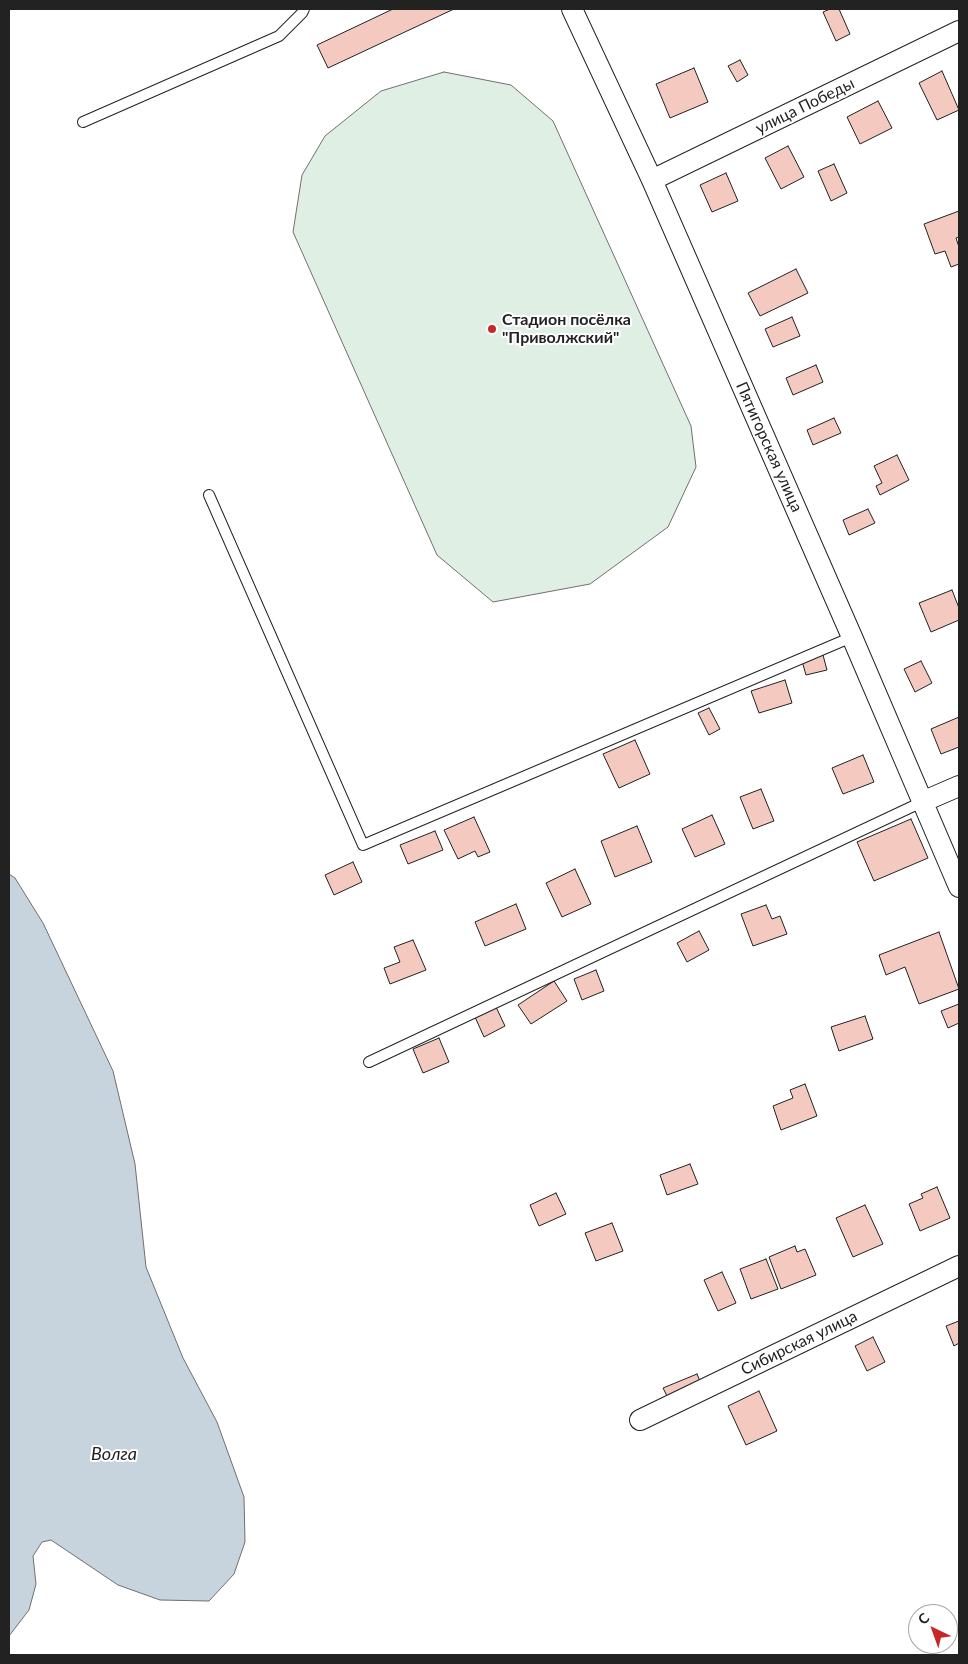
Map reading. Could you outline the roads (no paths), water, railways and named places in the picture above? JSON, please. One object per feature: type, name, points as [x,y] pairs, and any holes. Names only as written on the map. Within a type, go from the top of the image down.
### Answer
[{"type":"street","name":"Пятигорская улица","points":[[572,9],[652,180],[959,887]]},
{"type":"street","name":"улица Победы","points":[[652,180],[959,31]]},
{"type":"street","points":[[922,802],[959,786]]},
{"type":"street","name":"Сибирская улица","points":[[640,1420],[959,1266]]},
{"type":"lane","points":[[83,122],[280,36],[304,9]]},
{"type":"lane","points":[[209,495],[363,845],[852,638]]},
{"type":"lane","points":[[369,1062],[922,802]]},
{"type":"water","name":"Волга","points":[[9,874],[15,878],[43,923],[113,1071],[135,1164],[146,1267],[183,1358],[217,1422],[244,1497],[245,1542],[234,1574],[209,1601],[160,1600],[118,1585],[51,1540],[42,1542],[33,1556],[36,1584],[29,1610],[9,1636]]},
{"type":"place","name":"Стадион посёлка \"Приволжский\"","points":[[492,329]]}]
